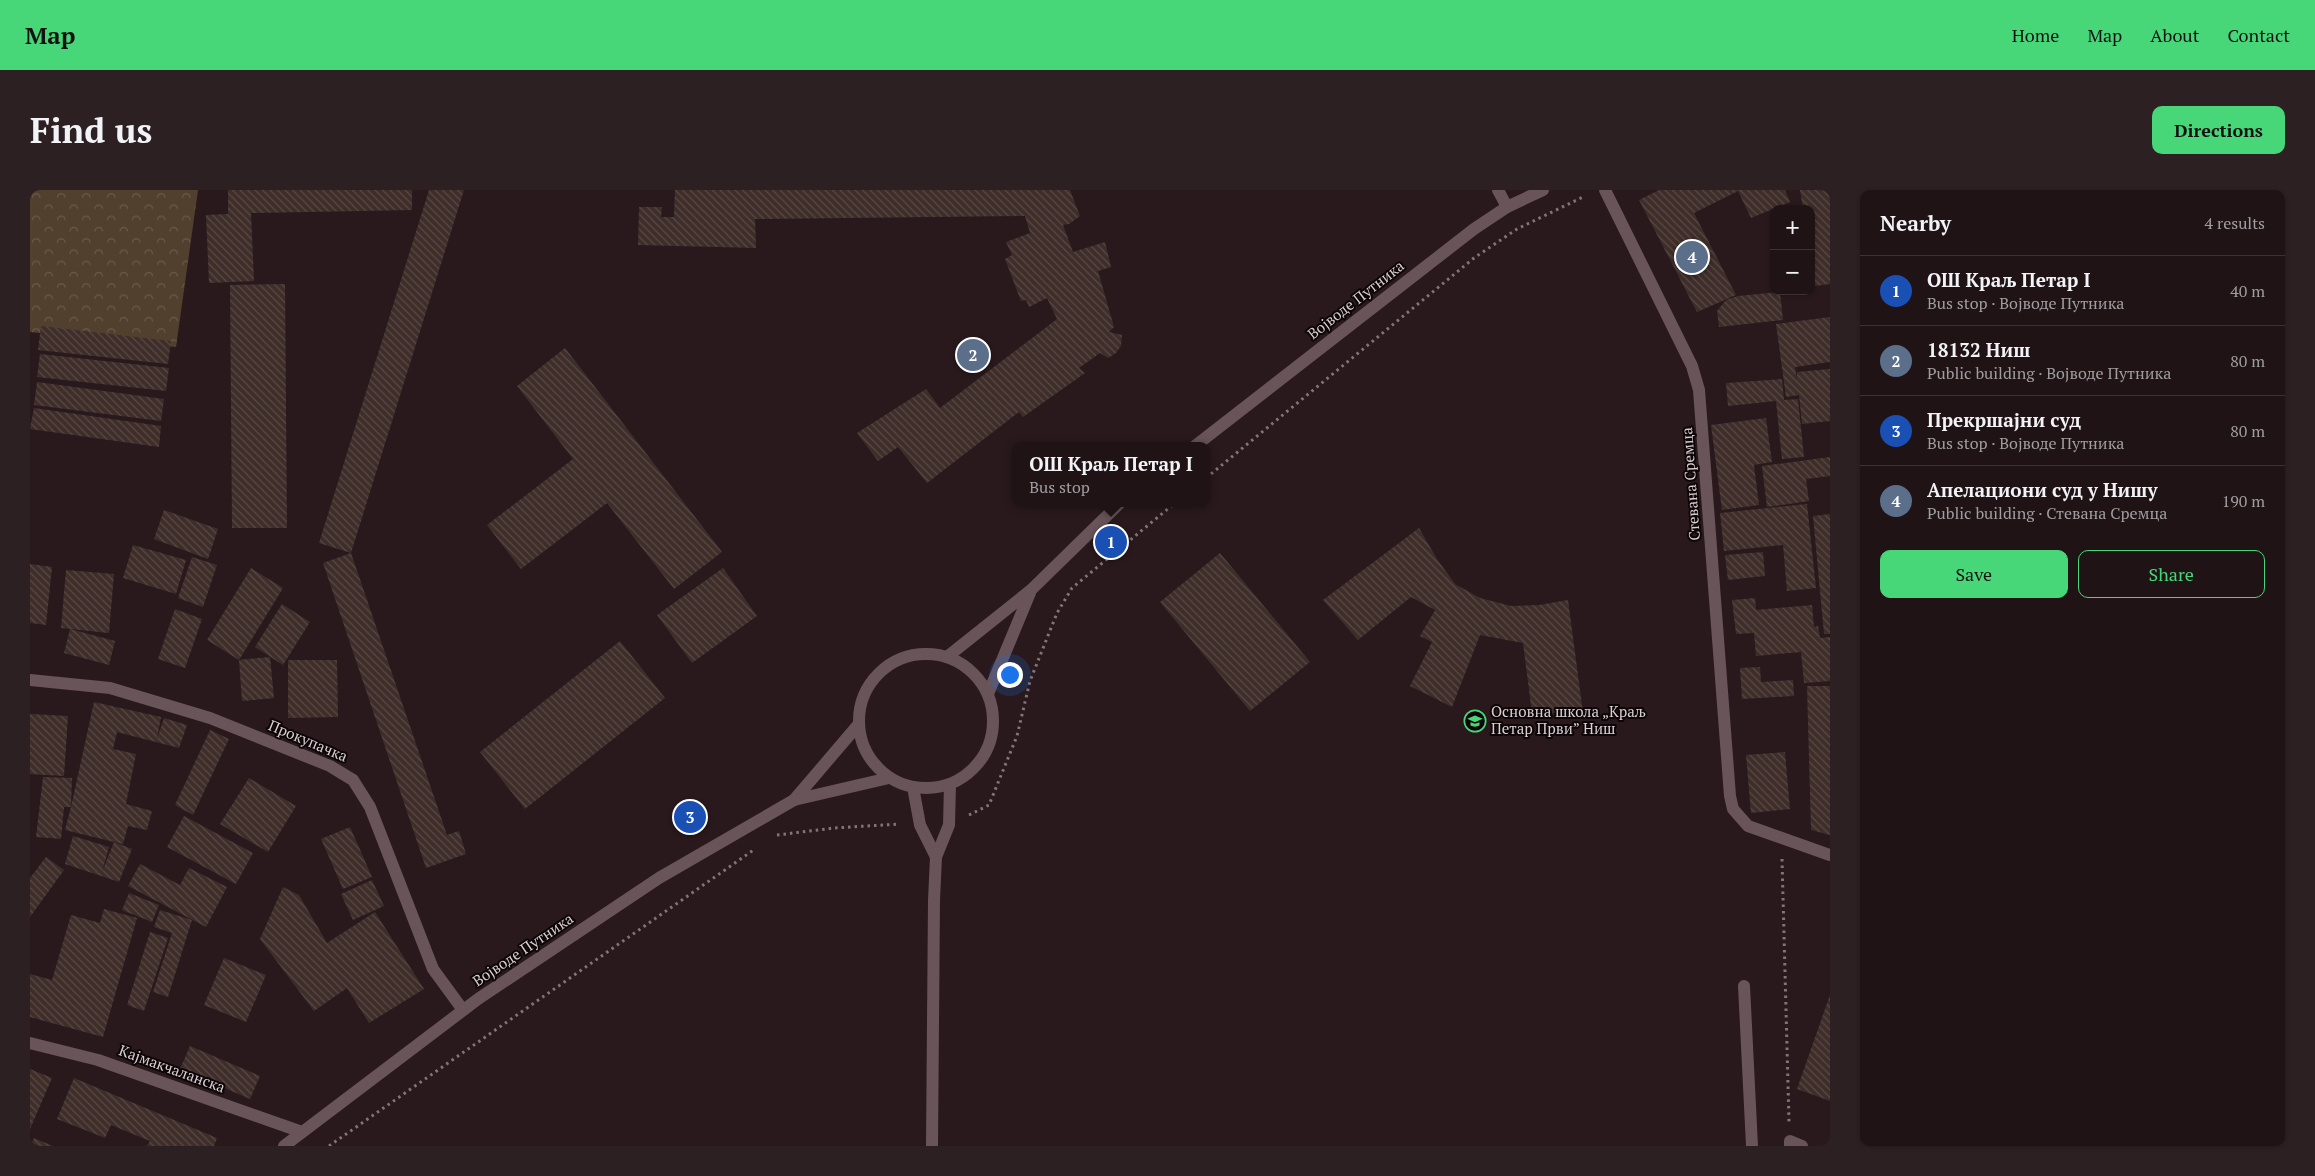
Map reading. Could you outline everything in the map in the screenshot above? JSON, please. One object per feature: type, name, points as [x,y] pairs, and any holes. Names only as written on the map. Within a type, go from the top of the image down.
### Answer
[{"type":"street","points":[[1498,190],[1507,207]]},
{"type":"street","name":"Војводе Путника","points":[[1200,442],[1467,234],[1507,207],[1543,190]]},
{"type":"street","name":"Стевана Сремца","points":[[1605,190],[1692,366],[1699,390],[1730,796],[1733,809],[1748,826],[1781,838]]},
{"type":"street","points":[[947,657],[1031,590],[1116,507]]},
{"type":"street","points":[[988,694],[1031,590]]},
{"type":"street","points":[[931,654],[947,657],[971,672],[988,694],[993,721],[988,747],[973,770],[950,784],[932,789],[913,787],[889,778],[873,764],[863,746],[858,725],[864,694],[873,680],[885,668],[899,660],[914,655],[931,654]]},
{"type":"street","name":"Прокупачка","points":[[30,680],[110,688],[210,718],[330,766],[353,780],[370,807],[433,969],[463,1010]]},
{"type":"street","name":"Војводе Путника","points":[[794,800],[858,725]]},
{"type":"street","name":"Војводе Путника","points":[[284,1146],[463,1010],[659,878],[794,800],[889,778]]},
{"type":"street","points":[[932,1146],[936,857],[949,825],[950,784]]},
{"type":"street","points":[[913,787],[920,825],[936,857]]},
{"type":"street","points":[[1781,838],[1830,855]]},
{"type":"street","points":[[1744,986],[1752,1146]]},
{"type":"street","name":"Кајмакчаланска","points":[[30,1044],[98,1060],[302,1132]]},
{"type":"street","points":[[1790,1144],[1802,1146]]},
{"type":"path","points":[[1210,475],[1474,258],[1517,230],[1592,194]]},
{"type":"path","points":[[949,825],[989,805],[1017,736],[1030,682],[1057,613],[1072,588],[1170,507]]},
{"type":"path","points":[[774,835],[889,824],[920,825]]},
{"type":"path","points":[[1781,838],[1790,1144]]},
{"type":"path","points":[[329,1146],[758,847]]},
{"type":"green space","points":[[30,190],[198,190],[176,347],[30,332]]},
{"type":"building","points":[[228,190],[412,190],[412,210],[251,213],[254,281],[209,283],[206,215],[228,214]]},
{"type":"building","points":[[429,190],[464,190],[351,553],[319,543]]},
{"type":"building","points":[[675,190],[1070,190],[1080,216],[1069,224],[1063,225],[1073,252],[1105,242],[1111,267],[1098,271],[1114,327],[1109,332],[1122,335],[1121,346],[1116,353],[1108,358],[1100,353],[1079,368],[1085,373],[1023,417],[1019,412],[927,483],[898,447],[878,461],[857,433],[926,389],[940,408],[1057,319],[1047,298],[1029,307],[1026,300],[1021,301],[1005,259],[1012,255],[1006,242],[1030,233],[1025,216],[755,219],[756,248],[638,245],[639,207],[662,207],[661,217],[674,217]]},
{"type":"building","points":[[1659,190],[1785,190],[1790,202],[1783,205],[1770,205],[1770,210],[1751,218],[1738,191],[1694,213],[1736,295],[1697,312],[1639,200]]},
{"type":"building","points":[[1800,190],[1830,190],[1830,284],[1815,286],[1815,205],[1802,205]]},
{"type":"building","points":[[285,284],[287,528],[232,528],[230,285]]},
{"type":"building","points":[[1770,293],[1770,295],[1780,295],[1783,320],[1719,327],[1717,311],[1726,300],[1738,296]]},
{"type":"building","points":[[1830,317],[1830,362],[1795,367],[1797,380],[1797,372],[1830,369],[1830,421],[1802,424],[1799,395],[1786,397],[1776,324]]},
{"type":"building","points":[[41,326],[171,341],[168,364],[38,350]]},
{"type":"building","points":[[565,348],[722,552],[674,589],[607,503],[521,569],[487,525],[573,459],[517,386]]},
{"type":"building","points":[[40,354],[169,368],[166,391],[37,377]]},
{"type":"building","points":[[1782,379],[1784,400],[1798,399],[1804,457],[1782,459],[1776,401],[1728,406],[1726,383]]},
{"type":"building","points":[[37,382],[164,399],[161,421],[34,405]]},
{"type":"building","points":[[34,408],[161,426],[159,447],[30,429]]},
{"type":"building","points":[[1766,418],[1772,462],[1754,465],[1759,505],[1722,510],[1711,425]]},
{"type":"building","points":[[1830,457],[1830,476],[1806,479],[1809,501],[1767,507],[1762,466]]},
{"type":"building","points":[[1807,504],[1816,588],[1787,591],[1783,545],[1724,551],[1720,513]]},
{"type":"building","points":[[164,510],[218,529],[208,559],[154,539]]},
{"type":"building","points":[[1830,514],[1830,634],[1824,634],[1813,516]]},
{"type":"building","points":[[1419,528],[1437,559],[1455,584],[1480,598],[1511,606],[1539,605],[1568,600],[1583,713],[1532,713],[1523,643],[1480,635],[1452,707],[1410,686],[1432,642],[1420,636],[1435,610],[1411,597],[1358,640],[1323,600]]},
{"type":"building","points":[[133,545],[186,560],[176,594],[123,578]]},
{"type":"building","points":[[1763,552],[1765,576],[1728,580],[1725,555]]},
{"type":"building","points":[[351,553],[447,835],[459,831],[466,854],[426,868],[323,563]]},
{"type":"building","points":[[1220,553],[1310,662],[1250,711],[1160,602]]},
{"type":"building","points":[[192,557],[217,565],[203,607],[178,598]]},
{"type":"building","points":[[30,564],[52,567],[46,625],[30,623]]},
{"type":"building","points":[[251,568],[283,588],[239,660],[207,640]]},
{"type":"building","points":[[723,568],[757,616],[692,663],[657,615]]},
{"type":"building","points":[[66,570],[114,574],[109,633],[61,628]]},
{"type":"building","points":[[1755,598],[1756,610],[1812,605],[1814,627],[1818,626],[1820,638],[1830,637],[1830,681],[1804,683],[1801,652],[1756,656],[1754,633],[1736,634],[1732,600]]},
{"type":"building","points":[[282,604],[310,622],[283,665],[255,647]]},
{"type":"building","points":[[175,609],[202,619],[185,668],[158,659]]},
{"type":"building","points":[[70,629],[115,641],[109,665],[64,653]]},
{"type":"building","points":[[620,641],[665,698],[525,809],[480,752]]},
{"type":"building","points":[[270,657],[274,698],[242,701],[239,660]]},
{"type":"building","points":[[288,660],[337,660],[338,717],[288,718]]},
{"type":"building","points":[[1760,667],[1761,682],[1793,680],[1794,696],[1742,699],[1740,668]]},
{"type":"building","points":[[1807,686],[1830,686],[1830,835],[1811,830]]},
{"type":"building","points":[[94,702],[161,717],[157,739],[164,718],[187,725],[179,748],[117,732],[113,749],[136,754],[126,804],[152,811],[147,830],[128,826],[123,844],[65,830]]},
{"type":"building","points":[[30,714],[68,716],[64,776],[30,774]]},
{"type":"building","points":[[210,730],[229,739],[193,815],[175,805]]},
{"type":"building","points":[[1785,752],[1790,809],[1751,813],[1746,755]]},
{"type":"building","points":[[43,777],[72,778],[71,807],[64,807],[61,839],[36,837]]},
{"type":"building","points":[[249,778],[296,806],[268,852],[220,824]]},
{"type":"building","points":[[184,816],[253,853],[236,884],[167,847]]},
{"type":"building","points":[[350,827],[372,877],[343,889],[321,839]]},
{"type":"building","points":[[73,836],[109,847],[102,872],[114,842],[132,849],[119,882],[65,864]]},
{"type":"building","points":[[46,857],[64,870],[30,917],[30,878]]},
{"type":"building","points":[[140,864],[180,885],[189,868],[227,887],[206,927],[128,886]]},
{"type":"building","points":[[372,880],[384,906],[353,920],[341,894]]},
{"type":"building","points":[[283,887],[299,895],[327,943],[375,912],[424,989],[369,1023],[347,988],[314,1011],[260,939]]},
{"type":"building","points":[[129,893],[159,905],[152,922],[122,910]]},
{"type":"building","points":[[104,909],[137,918],[103,1037],[30,1017],[30,974],[52,980],[71,915],[100,923]]},
{"type":"building","points":[[160,910],[192,920],[168,997],[153,992],[172,933],[154,927]]},
{"type":"building","points":[[150,932],[168,938],[144,1011],[127,1005]]},
{"type":"building","points":[[224,958],[266,975],[246,1022],[204,1005]]},
{"type":"building","points":[[1830,995],[1830,1101],[1797,1089]]},
{"type":"building","points":[[190,1046],[260,1076],[250,1099],[180,1069]]},
{"type":"building","points":[[30,1069],[52,1078],[30,1129]]},
{"type":"building","points":[[74,1078],[217,1138],[214,1146],[147,1146],[150,1141],[111,1125],[105,1138],[57,1119]]},
{"type":"building","points":[[34,1138],[53,1146],[30,1146]]},
{"type":"place","name":"Апелациони суд у Нишу","points":[[1692,257]]},
{"type":"place","name":"18132 Ниш","points":[[973,355]]},
{"type":"place","name":"ОШ Краљ Петар I","points":[[1111,542]]},
{"type":"place","name":"Основна школа „Краљ Петар Први” Ниш","points":[[1475,721]]},
{"type":"place","name":"Прекршајни суд","points":[[690,817]]}]
